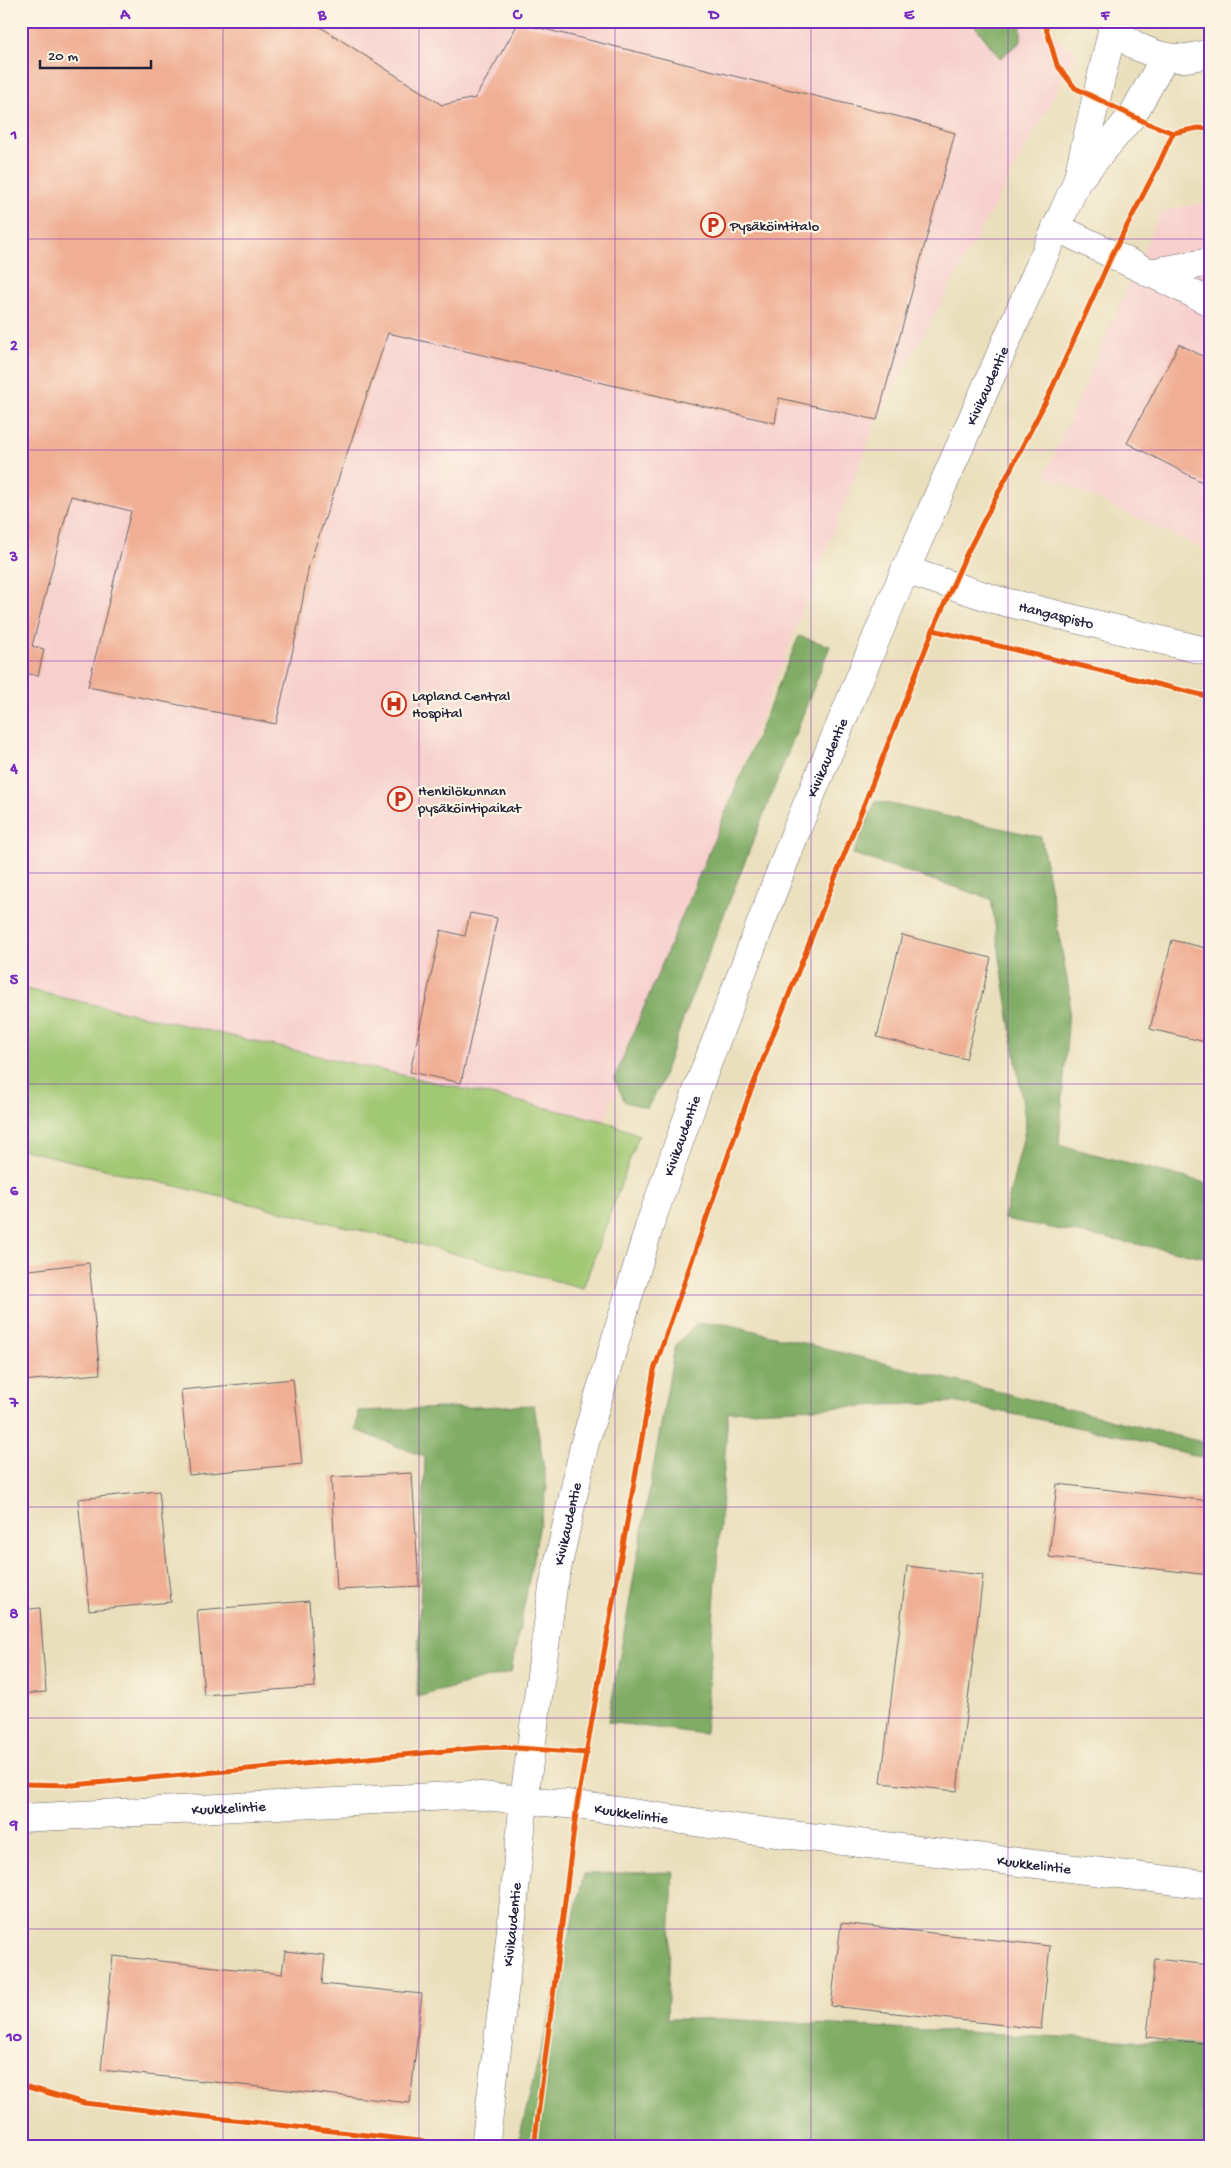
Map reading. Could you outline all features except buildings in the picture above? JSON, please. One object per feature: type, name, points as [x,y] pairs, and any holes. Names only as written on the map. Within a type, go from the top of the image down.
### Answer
[{"type":"street","points":[[1111,24],[1136,47],[1193,57]]},
{"type":"street","name":"Kivikaudentie","points":[[485,2147],[508,1960],[524,1799],[553,1587],[585,1442],[650,1224],[701,1080],[796,831],[905,570],[1076,181],[1111,24]]},
{"type":"street","name":"Kivikaudentie","points":[[1076,181],[1118,135],[1132,116],[1193,57]]},
{"type":"street","points":[[1056,227],[1210,302]]},
{"type":"street","points":[[1149,273],[1210,262]]},
{"type":"street","name":"Hangaspisto","points":[[905,570],[997,600],[1210,652]]},
{"type":"street","name":"Kuukkelintie","points":[[21,1818],[471,1795],[524,1799],[743,1829],[1210,1885]]},
{"type":"shaded area","name":"Lapland Central Hospital","points":[[21,21],[1030,21],[1078,52],[877,420],[604,1121],[21,988]]},
{"type":"shaded area","points":[[1210,202],[1210,552],[1045,475],[1161,211]]},
{"type":"green space","points":[[971,21],[1021,21],[1021,42],[1000,58]]},
{"type":"green space","points":[[799,636],[830,646],[686,1011],[659,1088],[647,1108],[625,1102],[614,1079]]},
{"type":"green space","points":[[876,801],[1041,837],[1070,996],[1059,1145],[1210,1184],[1210,1258],[1004,1219],[1026,1126],[991,899],[853,854]]},
{"type":"green space","points":[[21,988],[604,1121],[639,1135],[583,1288],[422,1245],[21,1149]]},
{"type":"green space","points":[[722,1323],[1210,1444],[1210,1460],[1126,1437],[953,1402],[728,1412],[705,1734],[608,1722],[675,1346],[696,1324]]},
{"type":"green space","points":[[534,1405],[547,1488],[511,1672],[417,1697],[425,1457],[356,1430],[358,1411]]},
{"type":"green space","points":[[673,1872],[667,2019],[723,2019],[1210,2045],[1210,2147],[517,2147],[584,1874]]},
{"type":"cycle path","points":[[1044,21],[1057,65],[1075,88],[1147,123],[1173,133],[1198,128],[1210,129]]},
{"type":"cycle path","points":[[534,2147],[577,1805],[654,1370],[748,1098],[933,630],[966,555],[1049,395],[1112,255],[1173,133]]},
{"type":"cycle path","points":[[933,630],[1210,697]]},
{"type":"cycle path","points":[[21,1784],[73,1785],[478,1748],[503,1747],[587,1753]]},
{"type":"cycle path","points":[[21,2085],[84,2103],[472,2147]]},
{"type":"place","name":"Pysäköintitalo","points":[[713,225]]},
{"type":"place","name":"Lapland Central Hospital","points":[[394,704]]},
{"type":"place","name":"Henkilökunnan pysäköintipaikat","points":[[400,799]]}]
